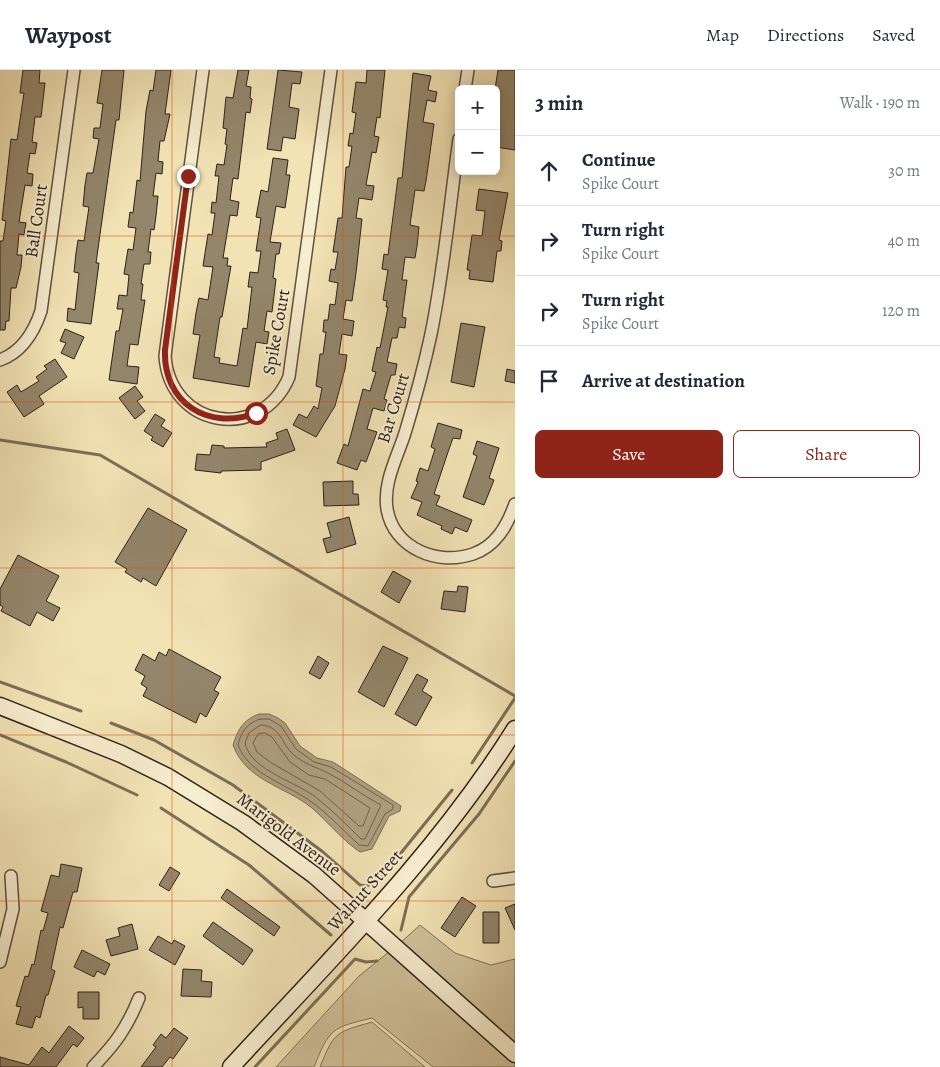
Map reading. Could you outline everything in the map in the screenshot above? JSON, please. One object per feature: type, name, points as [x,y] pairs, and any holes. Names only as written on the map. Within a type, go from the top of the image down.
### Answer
[{"type":"main road","name":"Marigold Avenue","points":[[0,706],[121,754],[198,794],[279,848],[314,875],[515,1054]]},
{"type":"main road","name":"Walnut Street","points":[[231,1067],[365,921],[445,829],[475,790],[515,729]]},
{"type":"street","name":"Ball Court","points":[[0,360],[22,346],[37,324],[41,311],[74,70]]},
{"type":"street","name":"Spike Court","points":[[203,70],[165,356],[169,378],[183,401],[202,414],[225,419],[249,416],[264,409],[281,392],[289,377],[332,70]]},
{"type":"street","points":[[466,85],[468,70]]},
{"type":"street","name":"Bar Court","points":[[455,168],[432,333],[419,388],[387,486],[388,512],[395,530],[410,546],[430,556],[452,559],[471,555],[488,547],[504,529],[515,504]]},
{"type":"street","points":[[0,962],[12,909],[11,876]]},
{"type":"street","points":[[493,881],[515,878]]},
{"type":"street","points":[[93,1067],[117,1042],[139,998]]},
{"type":"shaded area","points":[[420,925],[455,953],[491,965],[515,959],[515,1047],[399,944]]},
{"type":"shaded area","points":[[390,951],[515,1062],[515,1067],[433,1067],[372,1018],[348,1024],[334,1032],[324,1044],[314,1067],[276,1067],[359,976]]},
{"type":"shaded area","points":[[372,1022],[425,1067],[320,1067],[329,1047],[338,1035],[343,1031]]},
{"type":"water","points":[[259,714],[269,714],[278,718],[285,723],[300,746],[317,758],[333,762],[401,806],[400,811],[389,816],[372,849],[360,852],[312,808],[267,782],[247,767],[233,745],[242,726],[249,719]]},
{"type":"building","points":[[23,70],[40,70],[39,83],[45,83],[41,117],[35,117],[32,142],[37,143],[35,154],[30,153],[27,173],[33,174],[32,186],[25,185],[19,222],[26,223],[24,235],[19,234],[17,255],[22,255],[21,267],[16,288],[11,288],[9,321],[6,321],[5,330],[0,330],[0,241],[3,241],[6,221],[2,220],[11,139],[17,140],[24,93],[20,93]]},
{"type":"building","points":[[102,70],[124,70],[119,120],[116,120],[96,263],[99,263],[91,324],[67,321],[68,308],[75,310],[79,273],[74,272],[76,253],[78,240],[84,241],[89,207],[83,206],[85,185],[87,173],[93,173],[99,139],[93,138],[94,128],[100,128],[103,104],[97,103]]},
{"type":"building","points":[[156,70],[171,70],[165,114],[170,114],[164,141],[160,141],[158,161],[163,162],[162,174],[156,173],[153,196],[158,196],[156,216],[154,230],[151,229],[148,252],[151,252],[150,264],[144,264],[141,284],[143,284],[141,300],[145,300],[138,345],[130,344],[127,366],[139,367],[137,384],[109,380],[116,331],[119,331],[123,309],[117,309],[119,295],[127,296],[129,275],[124,274],[128,249],[133,250],[136,228],[128,227],[130,212],[133,213],[137,180],[140,181],[146,111],[150,90],[153,91]]},
{"type":"building","points":[[238,70],[249,70],[246,86],[251,87],[250,98],[252,99],[250,113],[246,112],[238,179],[233,178],[230,200],[239,202],[237,216],[230,215],[223,258],[228,258],[227,266],[231,266],[214,357],[220,358],[219,363],[237,366],[243,328],[247,329],[252,287],[248,287],[250,272],[258,273],[261,251],[256,251],[261,218],[256,217],[261,190],[268,192],[273,158],[288,160],[286,175],[290,175],[285,208],[276,206],[270,242],[281,243],[279,254],[276,254],[273,278],[276,279],[272,312],[267,311],[264,331],[269,332],[267,344],[256,342],[249,387],[193,378],[200,335],[193,334],[196,313],[199,298],[208,300],[213,267],[203,266],[208,234],[212,235],[215,213],[211,213],[212,202],[216,203],[219,176],[215,176],[217,164],[224,165],[227,145],[225,144],[227,129],[223,128],[226,97],[233,98]]},
{"type":"building","points":[[278,70],[302,72],[300,84],[292,83],[289,107],[299,109],[295,139],[283,137],[281,151],[267,149]]},
{"type":"building","points":[[367,70],[385,70],[380,118],[377,117],[374,136],[379,137],[376,153],[372,152],[366,185],[374,186],[372,200],[359,198],[356,218],[362,219],[356,273],[352,301],[346,300],[343,319],[354,321],[352,336],[342,334],[339,354],[347,355],[345,369],[335,406],[316,437],[293,425],[299,414],[307,418],[314,406],[318,409],[322,388],[316,386],[320,354],[323,354],[326,332],[323,332],[324,320],[328,320],[330,304],[335,305],[338,283],[329,281],[331,269],[335,270],[338,252],[333,252],[338,218],[342,218],[346,167],[349,167],[352,146],[348,146],[350,133],[353,134],[356,113],[352,112],[356,82],[366,83]]},
{"type":"building","points":[[498,70],[515,70],[515,150],[500,148],[500,85],[496,85]]},
{"type":"building","points":[[413,73],[431,76],[428,90],[437,92],[435,102],[427,100],[423,122],[434,124],[424,191],[415,190],[410,225],[419,227],[417,246],[415,258],[405,257],[402,280],[407,280],[402,317],[406,318],[405,328],[399,327],[397,338],[392,338],[387,362],[397,364],[395,375],[391,375],[384,399],[387,400],[384,411],[373,408],[367,429],[377,432],[366,462],[361,460],[357,470],[337,463],[344,444],[348,446],[363,389],[370,391],[376,372],[372,371],[377,347],[380,348],[388,307],[386,307],[387,301],[383,300],[388,270],[382,269],[384,254],[388,255],[398,178],[402,178]]},
{"type":"building","points":[[479,189],[508,193],[499,240],[502,241],[501,251],[497,251],[493,282],[469,279],[470,270],[467,270],[472,235],[482,236],[485,211],[476,210]]},
{"type":"building","points":[[461,323],[485,327],[474,387],[451,382]]},
{"type":"building","points":[[65,329],[84,337],[74,359],[61,353],[66,343],[60,341]]},
{"type":"building","points":[[55,359],[67,377],[39,396],[44,404],[24,417],[7,392],[17,385],[21,392],[39,381],[36,377],[47,369],[44,366]]},
{"type":"building","points":[[507,369],[515,371],[515,383],[505,381]]},
{"type":"building","points":[[135,386],[143,397],[137,401],[145,411],[135,419],[119,398]]},
{"type":"building","points":[[155,414],[165,420],[161,426],[172,433],[163,447],[151,440],[153,437],[144,431]]},
{"type":"building","points":[[438,423],[462,430],[460,439],[453,438],[448,452],[434,494],[440,496],[436,505],[472,520],[467,532],[455,527],[452,534],[441,529],[442,526],[417,515],[422,502],[411,498],[418,482],[416,481],[420,468],[428,471],[435,449],[431,447]]},
{"type":"building","points":[[287,429],[295,450],[261,462],[261,470],[221,471],[221,473],[195,470],[197,454],[210,455],[212,445],[224,446],[224,448],[267,447],[266,443],[278,439],[276,433]]},
{"type":"building","points":[[477,441],[499,448],[489,478],[494,480],[484,505],[463,497],[477,456],[473,454]]},
{"type":"building","points":[[353,481],[353,494],[358,494],[359,505],[324,506],[323,482]]},
{"type":"building","points":[[148,508],[187,530],[156,586],[143,578],[141,582],[125,572],[127,569],[115,562]]},
{"type":"building","points":[[349,517],[356,544],[327,553],[323,539],[331,537],[327,523]]},
{"type":"building","points":[[18,555],[59,576],[46,601],[60,608],[53,621],[37,612],[30,626],[1,611],[3,607],[0,605],[0,589]]},
{"type":"building","points":[[393,571],[411,581],[399,603],[381,592]]},
{"type":"building","points":[[458,586],[468,587],[465,612],[441,609],[444,591],[457,592]]},
{"type":"building","points":[[383,646],[408,658],[384,707],[358,692]]},
{"type":"building","points":[[169,649],[221,677],[214,690],[219,693],[206,717],[200,713],[196,723],[143,696],[147,688],[141,684],[145,676],[135,670],[143,654],[155,661],[159,652],[166,656]]},
{"type":"building","points":[[318,656],[329,663],[320,679],[309,673]]},
{"type":"building","points":[[417,674],[428,680],[422,691],[432,697],[416,726],[395,714]]},
{"type":"building","points":[[61,864],[82,868],[77,892],[73,892],[63,928],[60,927],[51,969],[55,971],[48,995],[46,995],[40,1018],[36,1016],[32,1028],[16,1024],[21,1007],[16,1006],[25,976],[28,977],[32,964],[34,965],[41,930],[43,931],[48,913],[41,911],[51,875],[59,877]]},
{"type":"building","points":[[170,867],[180,873],[169,891],[159,885]]},
{"type":"building","points":[[227,889],[280,927],[274,936],[221,898]]},
{"type":"building","points":[[462,897],[476,906],[455,937],[441,928]]},
{"type":"building","points":[[515,904],[515,930],[505,908]]},
{"type":"building","points":[[483,912],[499,912],[499,943],[483,943]]},
{"type":"building","points":[[213,922],[253,950],[243,965],[203,936]]},
{"type":"building","points":[[132,924],[138,949],[111,956],[106,940],[120,936],[118,928]]},
{"type":"building","points":[[158,936],[172,944],[174,940],[185,946],[175,965],[149,950]]},
{"type":"building","points":[[82,950],[110,964],[105,975],[97,971],[94,977],[74,967]]},
{"type":"building","points":[[183,969],[202,970],[201,981],[212,982],[211,997],[181,996]]},
{"type":"building","points":[[78,992],[99,992],[99,1019],[83,1019],[83,1007],[78,1008]]},
{"type":"building","points":[[69,1026],[84,1038],[77,1047],[73,1044],[56,1067],[0,1067],[0,1057],[29,1065],[42,1047],[49,1053]]},
{"type":"building","points":[[174,1028],[188,1038],[173,1059],[170,1057],[162,1067],[141,1067],[156,1047],[153,1045],[161,1034],[166,1038]]},
{"type":"waterway","points":[[0,440],[100,455],[515,696]]},
{"type":"waterway","points":[[0,682],[81,711]]},
{"type":"waterway","points":[[472,763],[515,698]]},
{"type":"waterway","points":[[111,723],[154,740],[233,785],[323,852],[360,885],[367,886],[379,880],[452,790]]},
{"type":"waterway","points":[[0,735],[66,762],[137,795]]},
{"type":"waterway","points":[[401,930],[409,897],[479,814],[515,761]]},
{"type":"waterway","points":[[161,808],[249,865],[331,935]]},
{"type":"waterway","points":[[255,1067],[355,959],[366,962],[377,961]]},
{"type":"route","points":[[188,176],[165,350],[167,371],[179,397],[202,414],[218,419],[233,419],[256,413]]}]
